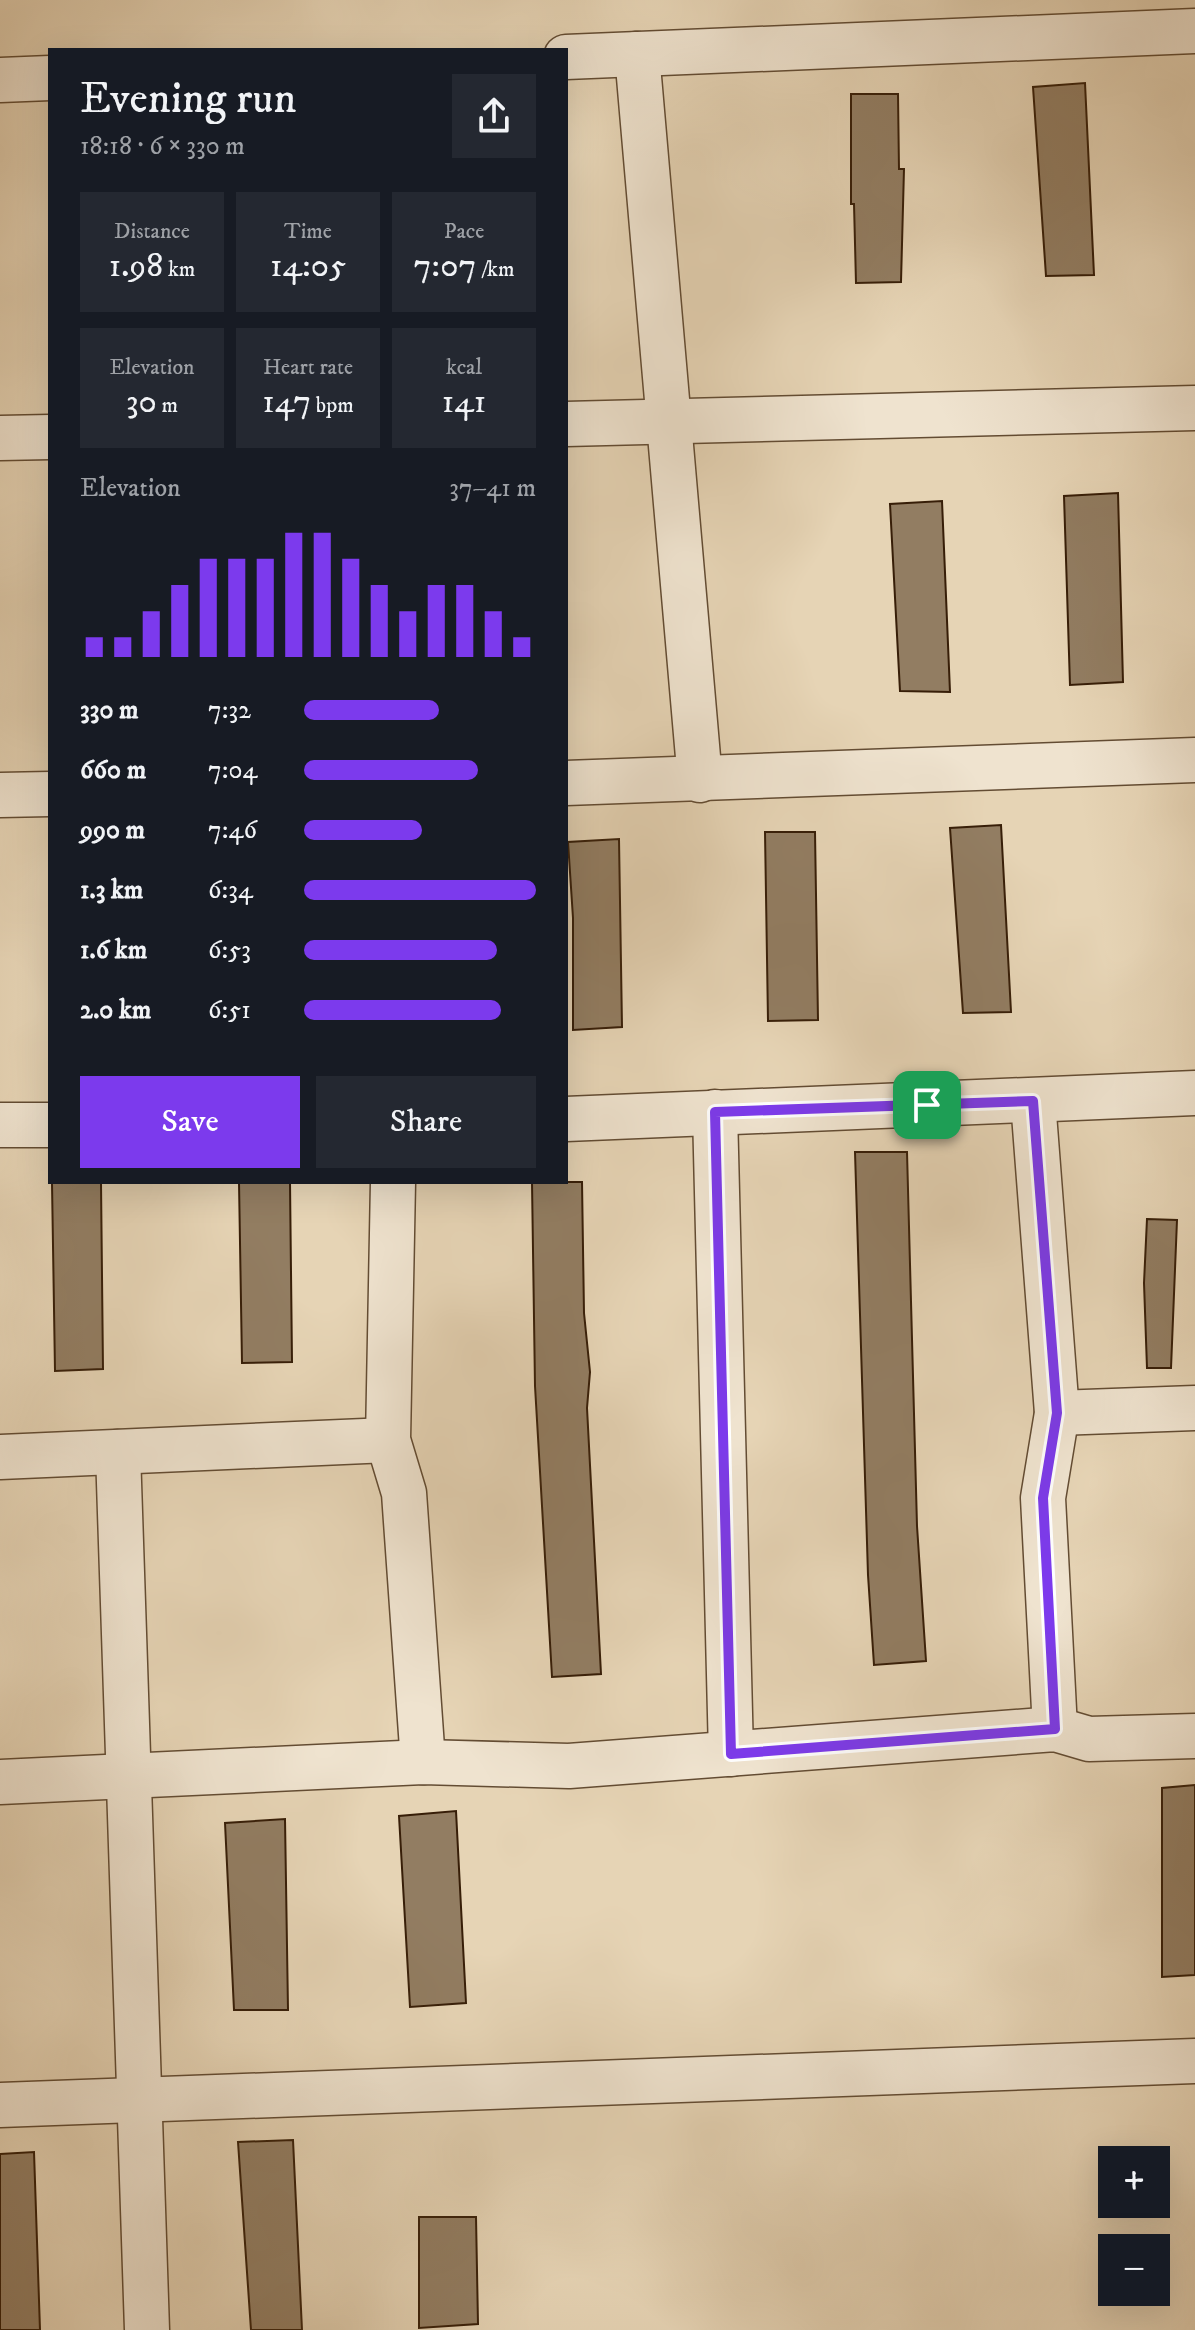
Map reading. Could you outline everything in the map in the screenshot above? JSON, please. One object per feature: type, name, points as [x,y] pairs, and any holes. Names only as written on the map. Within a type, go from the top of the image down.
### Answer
[{"type":"street","points":[[568,57],[1195,31]]},
{"type":"street","points":[[637,54],[700,780]]},
{"type":"street","points":[[0,80],[48,78]]},
{"type":"street","points":[[568,424],[1195,408]]},
{"type":"street","points":[[0,438],[48,437]]},
{"type":"street","points":[[568,783],[1195,760]]},
{"type":"street","points":[[0,795],[48,794]]},
{"type":"street","points":[[568,1119],[1195,1093]]},
{"type":"street","points":[[1033,1101],[1057,1413],[1043,1498],[1055,1729]]},
{"type":"street","points":[[715,1112],[731,1754]]},
{"type":"street","points":[[0,1125],[48,1125]]},
{"type":"street","points":[[393,1184],[388,1440],[404,1493],[423,1762]]},
{"type":"street","points":[[1057,1413],[1195,1408]]},
{"type":"street","points":[[0,1457],[388,1440]]},
{"type":"street","points":[[118,1452],[137,2100],[147,2330]]},
{"type":"street","points":[[0,1782],[129,1779],[423,1762],[569,1766],[1055,1729],[1089,1739],[1195,1736]]},
{"type":"street","points":[[0,2105],[1195,2061]]},
{"type":"building","points":[[1085,83],[1094,275],[1046,276],[1033,87]]},
{"type":"building","points":[[851,94],[898,94],[899,169],[904,169],[901,282],[856,283],[854,204],[851,204]]},
{"type":"building","points":[[1118,493],[1123,682],[1070,685],[1064,496]]},
{"type":"building","points":[[942,501],[950,692],[900,691],[890,504]]},
{"type":"building","points":[[1001,825],[1011,1012],[963,1013],[950,828]]},
{"type":"building","points":[[765,832],[815,832],[818,1020],[768,1021]]},
{"type":"building","points":[[619,839],[622,1027],[573,1030],[573,918],[568,842]]},
{"type":"building","points":[[855,1152],[907,1152],[917,1526],[926,1661],[874,1665],[868,1575]]},
{"type":"building","points":[[582,1182],[584,1313],[590,1372],[587,1408],[601,1674],[552,1677],[535,1386],[532,1184]]},
{"type":"building","points":[[52,1184],[101,1184],[103,1369],[55,1371]]},
{"type":"building","points":[[239,1184],[290,1184],[292,1362],[242,1363]]},
{"type":"building","points":[[1147,1219],[1177,1220],[1171,1368],[1147,1368],[1144,1283]]},
{"type":"building","points":[[1195,1785],[1195,1975],[1162,1977],[1162,1788]]},
{"type":"building","points":[[456,1811],[466,2003],[410,2007],[399,1816]]},
{"type":"building","points":[[285,1819],[288,2010],[234,2010],[225,1823]]},
{"type":"building","points":[[293,2140],[302,2330],[251,2330],[238,2142]]},
{"type":"building","points":[[34,2152],[40,2330],[0,2330],[0,2154]]},
{"type":"building","points":[[419,2217],[476,2217],[478,2324],[419,2328]]},
{"type":"route","points":[[1033,1101],[1057,1413],[1043,1498],[1055,1729],[731,1754],[715,1112],[927,1105],[1033,1101]]}]
